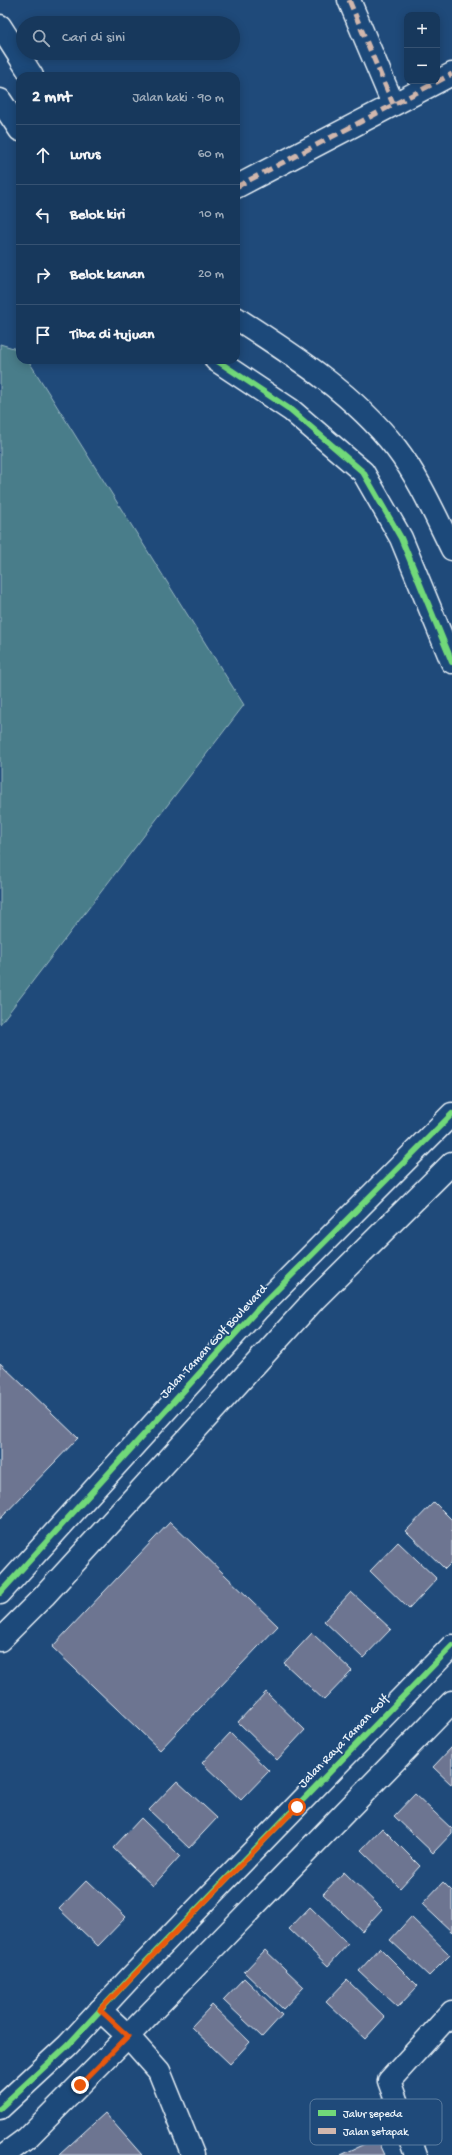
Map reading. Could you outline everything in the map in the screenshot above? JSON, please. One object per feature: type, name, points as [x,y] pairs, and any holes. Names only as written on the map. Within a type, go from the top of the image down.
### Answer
[{"type":"street","points":[[350,0],[393,104]]},
{"type":"street","points":[[0,26],[16,51]]},
{"type":"street","points":[[22,60],[29,72]]},
{"type":"street","points":[[240,185],[452,74]]},
{"type":"street","points":[[0,100],[16,124]]},
{"type":"street","points":[[240,321],[310,367],[371,420],[396,448],[420,485],[452,549]]},
{"type":"street","points":[[222,364],[291,410],[363,472],[401,538],[452,662]]},
{"type":"street","name":"Jalan Taman Golf Boulevard","points":[[0,1593],[257,1310],[452,1114]]},
{"type":"street","points":[[0,1640],[44,1596],[314,1300],[452,1164]]},
{"type":"street","name":"Jalan Raya Taman Golf","points":[[0,2108],[68,2045],[100,2010],[452,1646]]},
{"type":"street","points":[[4,2155],[27,2138],[128,2036],[452,1702]]},
{"type":"street","points":[[100,2010],[128,2036],[159,2070],[193,2155]]},
{"type":"street","points":[[396,2099],[389,2081],[452,2012]]},
{"type":"street","points":[[412,2145],[416,2155]]},
{"type":"green space","points":[[0,344],[16,349],[16,364],[31,364],[244,705],[0,1024]]},
{"type":"building","points":[[0,1363],[78,1438],[0,1519]]},
{"type":"building","points":[[434,1502],[452,1520],[452,1562],[445,1569],[406,1531]]},
{"type":"building","points":[[170,1522],[278,1626],[160,1750],[52,1647]]},
{"type":"building","points":[[398,1542],[437,1579],[409,1609],[370,1571]]},
{"type":"building","points":[[351,1592],[391,1629],[363,1658],[324,1621]]},
{"type":"building","points":[[312,1633],[352,1671],[324,1700],[284,1663]]},
{"type":"building","points":[[266,1692],[305,1730],[277,1760],[238,1722]]},
{"type":"building","points":[[230,1733],[269,1771],[241,1800],[202,1763]]},
{"type":"building","points":[[452,1747],[452,1785],[433,1767]]},
{"type":"building","points":[[177,1781],[217,1818],[189,1848],[149,1810]]},
{"type":"building","points":[[415,1794],[452,1829],[452,1833],[433,1853],[394,1816]]},
{"type":"building","points":[[141,1818],[180,1856],[153,1886],[113,1848]]},
{"type":"building","points":[[382,1828],[420,1866],[400,1888],[361,1850]]},
{"type":"building","points":[[344,1872],[382,1909],[362,1931],[323,1894]]},
{"type":"building","points":[[87,1880],[126,1917],[98,1946],[59,1909]]},
{"type":"building","points":[[443,1882],[452,1891],[452,1932],[422,1904]]},
{"type":"building","points":[[310,1907],[348,1944],[328,1966],[289,1929]]},
{"type":"building","points":[[411,1917],[450,1955],[429,1976],[390,1940]]},
{"type":"building","points":[[380,1948],[418,1986],[398,2007],[359,1971]]},
{"type":"building","points":[[265,1950],[304,1987],[283,2009],[244,1972]]},
{"type":"building","points":[[244,1978],[282,2015],[262,2037],[223,2000]]},
{"type":"building","points":[[347,1980],[385,2017],[365,2039],[326,2002]]},
{"type":"building","points":[[212,2005],[250,2042],[230,2064],[191,2027]]},
{"type":"building","points":[[105,2113],[142,2155],[59,2155]]},
{"type":"building","points":[[362,2145],[380,2145],[385,2155],[341,2155]]},
{"type":"marked path","points":[[349,0],[393,104]]},
{"type":"marked path","points":[[240,185],[452,74]]},
{"type":"cycle path","points":[[222,364],[291,410],[363,472],[401,538],[452,662]]},
{"type":"cycle path","points":[[0,1593],[257,1310],[452,1114]]},
{"type":"cycle path","points":[[0,2108],[68,2045],[130,1978],[452,1646]]},
{"type":"route","points":[[80,2085],[128,2036],[100,2010],[297,1807]]}]
